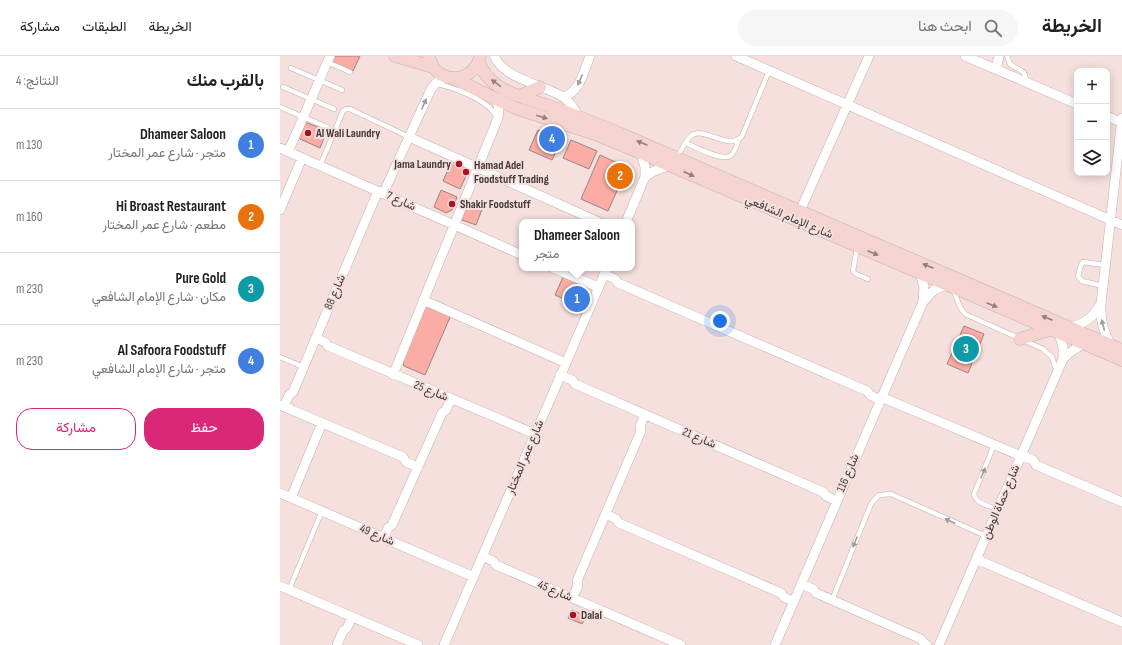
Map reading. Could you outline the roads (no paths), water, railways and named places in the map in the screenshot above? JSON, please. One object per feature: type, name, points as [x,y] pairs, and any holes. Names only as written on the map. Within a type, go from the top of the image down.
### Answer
[{"type":"street","points":[[395,56],[431,61]]},
{"type":"street","points":[[494,56],[498,63],[507,71],[563,97],[572,106],[579,117]]},
{"type":"street","points":[[563,97],[571,94],[576,88],[590,56]]},
{"type":"street","points":[[736,56],[1122,225]]},
{"type":"street","points":[[800,211],[869,56]]},
{"type":"street","points":[[965,56],[1074,103]]},
{"type":"street","points":[[996,69],[999,56]]},
{"type":"street","points":[[284,150],[303,116],[328,59]]},
{"type":"street","points":[[435,83],[469,74],[475,69],[479,59]]},
{"type":"street","name":"شارع الإمام الشافعي","points":[[479,59],[487,76],[492,82],[520,96],[579,117],[673,162],[857,246],[949,286],[1060,330],[1117,347]]},
{"type":"street","name":"شارع الإمام الشافعي","points":[[431,61],[438,73],[496,98],[515,108],[595,134],[641,153],[673,162],[800,211],[1060,330],[1083,344],[1122,360]]},
{"type":"street","name":"شارع 88","points":[[285,407],[294,398],[293,392],[303,367],[381,193],[435,83]]},
{"type":"street","points":[[520,96],[540,87]]},
{"type":"street","points":[[393,375],[498,118],[499,110],[496,98]]},
{"type":"street","points":[[498,118],[507,110],[515,108]]},
{"type":"street","points":[[1110,117],[1122,123]]},
{"type":"street","points":[[1117,347],[1107,338],[1101,321],[1101,304],[1122,118]]},
{"type":"street","points":[[409,137],[592,219]]},
{"type":"street","name":"شارع 7","points":[[284,150],[519,254]]},
{"type":"street","points":[[627,219],[646,177],[641,153]]},
{"type":"street","points":[[280,210],[302,158]]},
{"type":"street","points":[[646,177],[659,168],[673,162]]},
{"type":"street","points":[[570,271],[603,277],[614,284],[618,283],[867,391],[872,390],[881,397],[994,445],[1020,458],[1031,466],[1036,465],[1122,502]]},
{"type":"street","name":"شارع 116","points":[[920,273],[924,286],[923,302]]},
{"type":"street","name":"شارع عمر المختار","points":[[444,645],[603,277]]},
{"type":"street","name":"شارع 116","points":[[775,645],[923,302],[934,290],[949,286]]},
{"type":"street","points":[[423,300],[566,363]]},
{"type":"street","points":[[1020,339],[1077,326],[1088,320],[1101,304]]},
{"type":"street","name":"شارع حماة الوطن","points":[[1060,330],[1063,347],[1063,359]]},
{"type":"street","name":"شارع 25","points":[[315,341],[325,342],[328,346],[393,375],[535,434]]},
{"type":"street","name":"شارع حماة الوطن","points":[[939,644],[1063,359],[1072,350],[1083,344]]},
{"type":"street","name":"شارع 21","points":[[559,378],[570,385],[575,384],[823,492],[828,491],[838,498]]},
{"type":"street","points":[[387,539],[394,530],[392,525],[442,413],[440,408],[448,397]]},
{"type":"street","points":[[285,407],[404,458],[406,462],[419,464]]},
{"type":"street","points":[[569,597],[578,586],[577,581],[641,431],[645,428],[648,416]]},
{"type":"street","points":[[291,498],[322,423]]},
{"type":"street","name":"شارع 49","points":[[280,493],[474,577]]},
{"type":"street","points":[[604,517],[616,519],[619,523],[781,593],[797,593],[813,589],[816,593],[924,642],[928,638],[939,644]]},
{"type":"street","points":[[976,558],[1122,622]]},
{"type":"street","name":"شارع 45","points":[[481,559],[491,566],[496,565],[681,645]]},
{"type":"street","points":[[280,586],[418,645]]},
{"type":"street","points":[[337,645],[343,631],[347,628],[349,615]]},
{"type":"lane","points":[[1007,56],[1010,64],[1024,72],[1026,75],[1025,81]]},
{"type":"lane","points":[[328,59],[350,72]]},
{"type":"lane","points":[[291,68],[342,90]]},
{"type":"lane","points":[[686,143],[718,156],[726,157],[734,153],[769,71]]},
{"type":"lane","points":[[435,83],[483,102],[492,109],[498,118]]},
{"type":"lane","points":[[283,87],[334,109]]},
{"type":"lane","points":[[280,107],[327,127]]},
{"type":"lane","points":[[320,166],[343,111],[346,109],[350,109],[409,137]]},
{"type":"lane","points":[[673,162],[692,135],[701,134],[730,141],[739,139]]},
{"type":"lane","points":[[857,246],[853,271],[856,274],[868,279]]},
{"type":"lane","points":[[1103,286],[1082,281],[1078,276],[1081,264],[1083,262],[1105,265]]},
{"type":"lane","points":[[949,286],[965,314],[1048,353],[1055,362],[1057,373]]},
{"type":"lane","points":[[280,357],[303,367]]},
{"type":"lane","points":[[994,445],[974,497],[978,501],[998,510]]},
{"type":"lane","points":[[832,600],[871,504],[879,495],[891,494],[986,536]]},
{"type":"lane","points":[[289,590],[322,511]]},
{"type":"place","name":"Al Wali Laundry","points":[[308,133]]},
{"type":"place","name":"Al Safoora Foodstuff","points":[[552,139]]},
{"type":"place","name":"Jama Laundry","points":[[459,164]]},
{"type":"place","name":"Hamad Adel Foodstuff Trading","points":[[466,172]]},
{"type":"place","name":"Hi Broast Restaurant","points":[[620,176]]},
{"type":"place","name":"Shakir Foodstuff","points":[[452,204]]},
{"type":"place","name":"Dhameer Saloon","points":[[577,299]]},
{"type":"place","name":"Pure Gold","points":[[966,349]]},
{"type":"place","name":"Dalal","points":[[573,615]]}]
